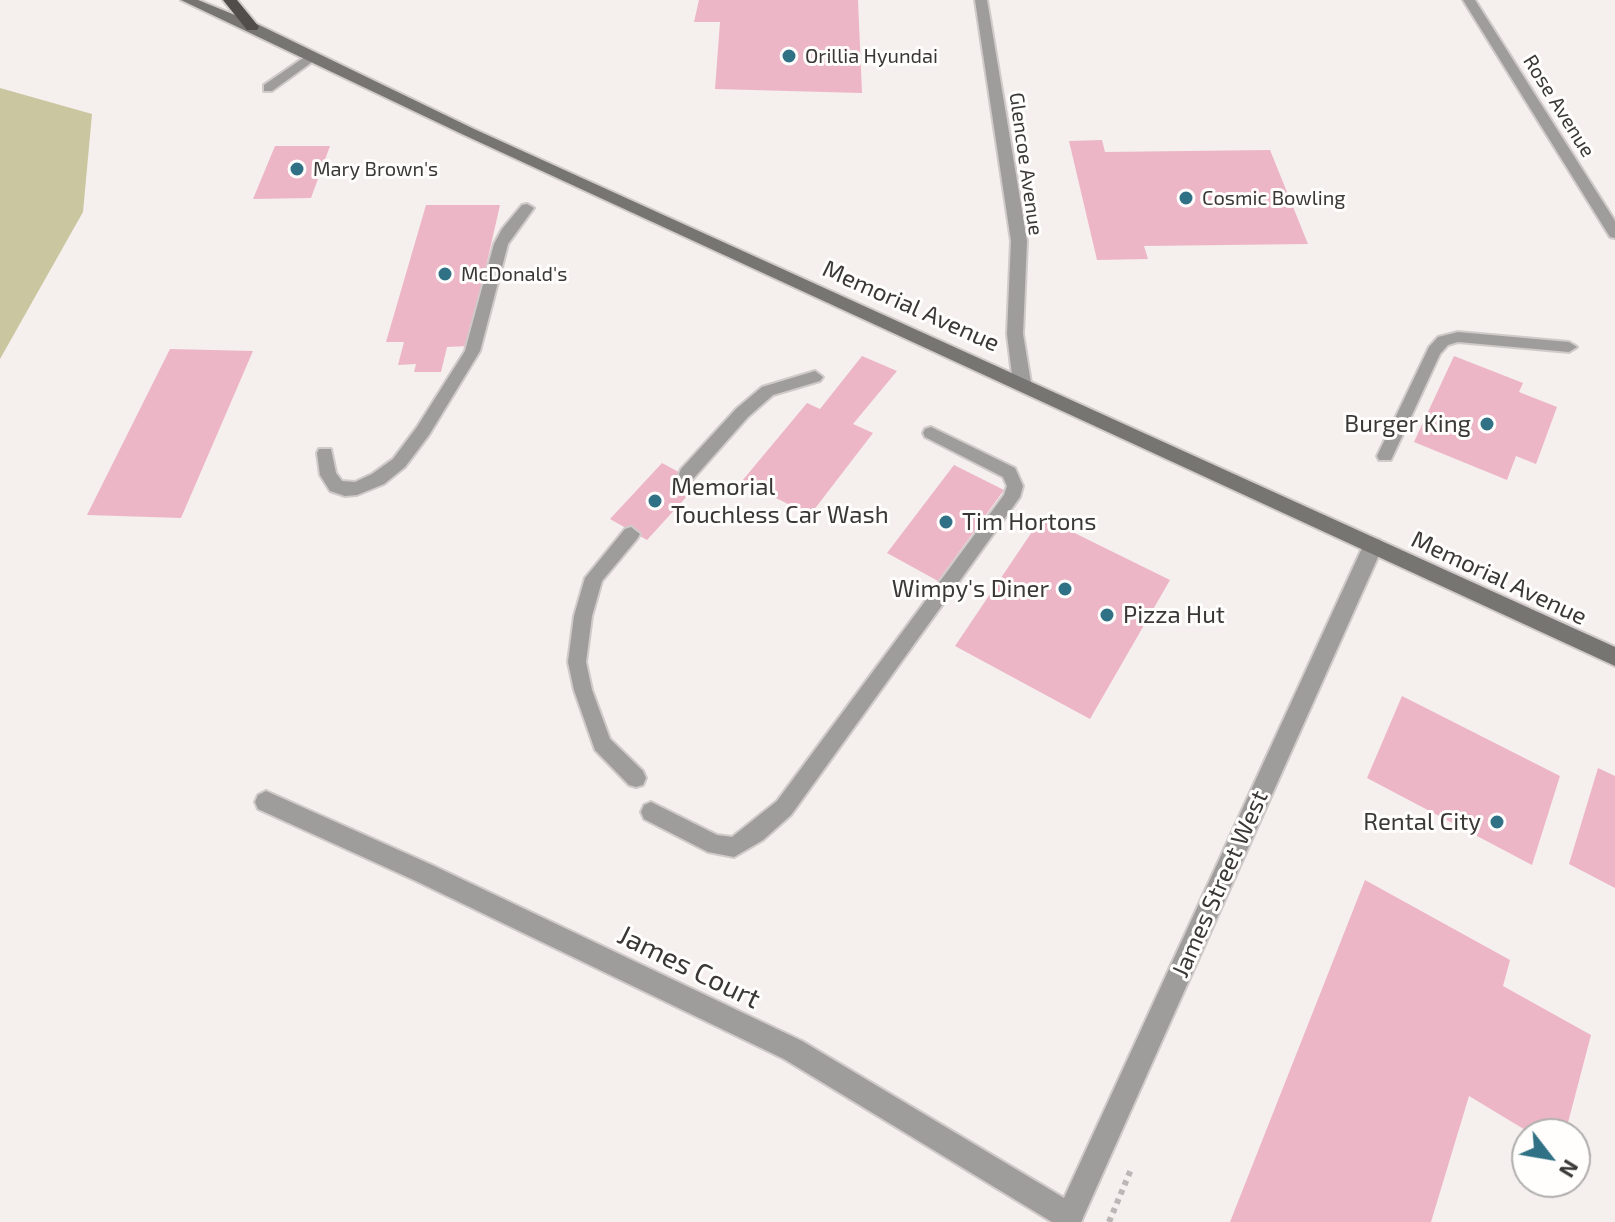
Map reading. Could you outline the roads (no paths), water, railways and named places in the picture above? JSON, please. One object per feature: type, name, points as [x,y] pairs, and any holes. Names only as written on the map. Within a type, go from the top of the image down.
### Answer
[{"type":"highway","points":[[230,0],[252,27]]},
{"type":"main road","name":"Memorial Avenue","points":[[187,0],[252,27],[482,138],[1615,657]]},
{"type":"street","name":"Glencoe Avenue","points":[[981,0],[1019,241],[1015,334],[1022,383]]},
{"type":"street","name":"Rose Avenue","points":[[1469,0],[1615,232]]},
{"type":"street","name":"James Street West","points":[[1068,1219],[1373,546]]},
{"type":"street","name":"James Court","points":[[266,802],[424,873],[793,1050],[1068,1219]]},
{"type":"lane","points":[[268,88],[313,57]]},
{"type":"lane","points":[[325,453],[328,475],[336,486],[345,489],[357,488],[378,479],[399,463],[423,431],[472,351],[503,238],[527,208]]},
{"type":"lane","points":[[1385,456],[1434,351],[1443,341],[1458,337],[1569,347]]},
{"type":"lane","points":[[687,474],[742,413],[768,391],[815,377]]},
{"type":"lane","points":[[651,812],[715,845],[734,847],[756,833],[784,808],[1012,497],[1015,486],[1009,473],[931,433]]},
{"type":"lane","points":[[631,534],[594,578],[583,616],[577,662],[583,690],[602,744],[636,778]]},
{"type":"place","name":"Orillia Hyundai","points":[[789,56]]},
{"type":"place","name":"Mary Brown's","points":[[297,169]]},
{"type":"place","name":"Cosmic Bowling","points":[[1186,198]]},
{"type":"place","name":"McDonald's","points":[[445,274]]},
{"type":"place","name":"Burger King","points":[[1487,424]]},
{"type":"place","name":"Memorial Touchless Car Wash","points":[[655,501]]},
{"type":"place","name":"Tim Hortons","points":[[946,522]]},
{"type":"place","name":"Wimpy's Diner","points":[[1065,589]]},
{"type":"place","name":"Pizza Hut","points":[[1107,615]]},
{"type":"place","name":"Rental City","points":[[1497,822]]}]
